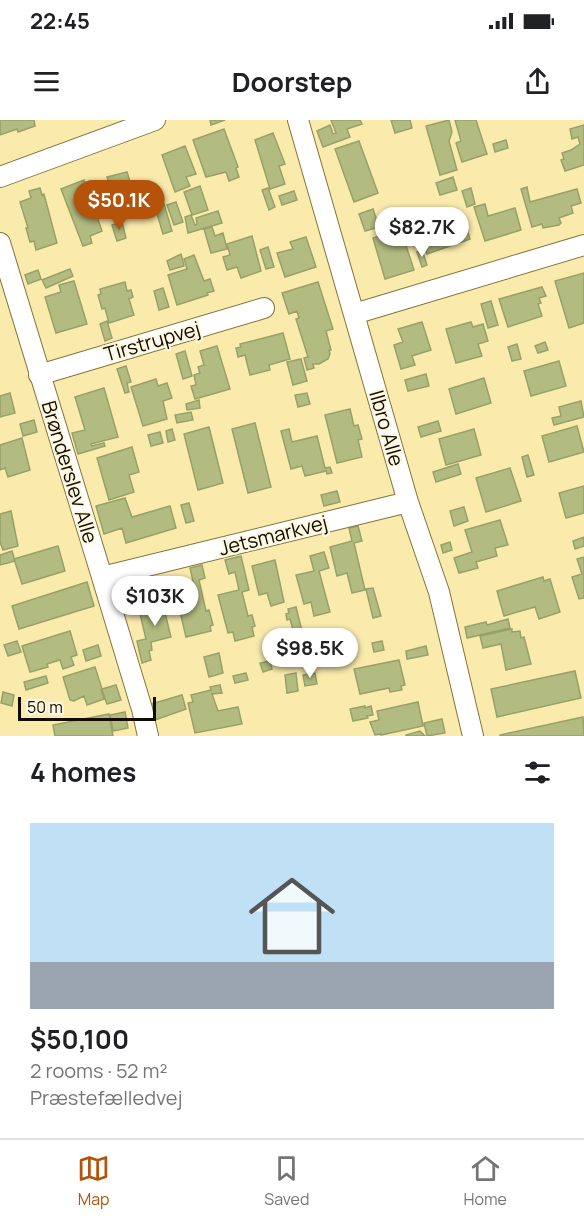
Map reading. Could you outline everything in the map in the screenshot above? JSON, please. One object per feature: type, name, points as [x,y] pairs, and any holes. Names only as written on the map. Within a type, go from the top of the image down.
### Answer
[{"type":"street","points":[[0,177],[156,120]]},
{"type":"street","name":"Ilbro Alle","points":[[298,120],[408,502],[439,592],[473,736]]},
{"type":"street","name":"Brønderslev Alle","points":[[0,243],[142,709],[148,736]]},
{"type":"street","points":[[354,314],[584,245]]},
{"type":"street","name":"Tirstrupvej","points":[[39,375],[264,308]]},
{"type":"street","name":"Jetsmarkvej","points":[[102,577],[408,502]]},
{"type":"building","points":[[0,120],[34,120],[35,126],[0,135]]},
{"type":"building","points":[[210,120],[225,120],[211,125]]},
{"type":"building","points":[[331,120],[360,120],[362,124],[347,129],[350,137],[323,147],[317,131],[330,125],[333,134],[336,133]]},
{"type":"building","points":[[391,120],[410,120],[412,128],[395,133]]},
{"type":"building","points":[[449,120],[452,132],[449,141],[457,170],[440,175],[426,126]]},
{"type":"building","points":[[455,120],[476,120],[487,154],[462,162],[456,143],[461,141]]},
{"type":"building","points":[[584,125],[584,165],[565,171],[561,160],[564,159],[562,153],[580,144],[578,137],[572,139],[570,129]]},
{"type":"building","points":[[224,129],[238,167],[236,168],[239,177],[229,181],[226,172],[206,177],[193,140]]},
{"type":"building","points":[[273,133],[285,164],[279,166],[285,184],[270,189],[255,140]]},
{"type":"building","points":[[506,140],[508,148],[495,152],[493,144]]},
{"type":"building","points":[[359,141],[378,193],[354,202],[335,149]]},
{"type":"building","points":[[185,146],[196,174],[186,177],[190,186],[175,192],[162,155]]},
{"type":"building","points":[[127,172],[132,188],[143,185],[150,207],[127,215],[128,218],[121,220],[118,211],[115,212],[114,208],[117,207],[107,177]]},
{"type":"building","points":[[453,177],[457,190],[440,195],[436,183]]},
{"type":"building","points":[[84,180],[102,231],[90,236],[92,243],[83,246],[61,189]]},
{"type":"building","points":[[200,186],[208,210],[192,215],[184,192]]},
{"type":"building","points":[[527,187],[530,202],[577,189],[581,203],[571,206],[573,213],[559,218],[561,223],[559,225],[543,228],[542,224],[532,227],[521,189]]},
{"type":"building","points":[[40,188],[42,195],[44,194],[57,243],[36,250],[34,241],[30,242],[20,202],[31,198],[29,191]]},
{"type":"building","points":[[268,188],[275,207],[269,210],[262,190]]},
{"type":"building","points":[[471,188],[475,204],[467,207],[462,191]]},
{"type":"building","points":[[294,191],[297,200],[282,205],[279,196]]},
{"type":"building","points":[[176,202],[183,222],[174,225],[167,205]]},
{"type":"building","points":[[164,204],[172,231],[163,234],[155,207]]},
{"type":"building","points":[[485,204],[488,216],[515,208],[521,230],[485,241],[474,207]]},
{"type":"building","points":[[373,209],[379,227],[365,231],[359,214]]},
{"type":"building","points":[[218,211],[222,223],[188,233],[185,217],[191,215],[195,225],[197,224],[196,218]]},
{"type":"building","points":[[457,216],[459,220],[464,221],[470,239],[427,254],[419,231],[453,220]]},
{"type":"building","points":[[122,222],[126,238],[117,241],[112,225]]},
{"type":"building","points":[[212,227],[215,236],[223,233],[227,249],[211,253],[204,229]]},
{"type":"building","points":[[401,230],[414,270],[385,279],[373,238]]},
{"type":"building","points":[[252,236],[261,271],[241,278],[237,267],[227,270],[223,257],[230,255],[227,244]]},
{"type":"building","points":[[306,237],[316,267],[285,277],[277,253],[293,249],[290,242]]},
{"type":"building","points":[[268,247],[274,267],[266,269],[260,250]]},
{"type":"building","points":[[422,250],[427,265],[422,267],[417,252]]},
{"type":"building","points":[[181,254],[184,266],[170,270],[167,261]]},
{"type":"building","points":[[194,255],[204,281],[210,279],[214,291],[177,305],[168,275],[187,269],[184,259]]},
{"type":"building","points":[[70,269],[73,276],[46,288],[42,280]]},
{"type":"building","points":[[38,270],[41,279],[28,284],[25,275]]},
{"type":"building","points":[[584,273],[584,323],[569,328],[555,281]]},
{"type":"building","points":[[74,281],[87,324],[56,333],[45,297],[61,292],[59,285]]},
{"type":"building","points":[[125,282],[127,291],[131,290],[133,297],[129,299],[134,315],[109,323],[98,295],[101,294],[100,289]]},
{"type":"building","points":[[318,282],[333,329],[326,331],[331,350],[329,350],[328,359],[319,364],[313,364],[314,368],[307,370],[304,358],[308,357],[296,319],[299,318],[297,311],[289,314],[282,293]]},
{"type":"building","points":[[542,287],[546,296],[539,298],[541,303],[538,304],[542,316],[508,327],[499,299]]},
{"type":"building","points":[[163,288],[169,307],[159,310],[154,291]]},
{"type":"building","points":[[491,301],[498,325],[488,328],[481,304]]},
{"type":"building","points":[[107,321],[112,338],[105,341],[100,324]]},
{"type":"building","points":[[422,322],[431,350],[412,356],[415,365],[401,369],[394,345],[403,342],[398,329]]},
{"type":"building","points":[[471,322],[473,327],[483,324],[488,341],[478,344],[482,356],[456,363],[446,329]]},
{"type":"building","points":[[283,333],[290,359],[269,365],[270,370],[250,375],[245,355],[238,357],[236,348],[241,347],[240,344]]},
{"type":"building","points":[[545,342],[548,350],[538,353],[535,346]]},
{"type":"building","points":[[517,344],[521,359],[512,361],[508,347]]},
{"type":"building","points":[[217,346],[230,389],[195,399],[191,386],[196,385],[194,375],[200,373],[198,367],[204,365],[200,351]]},
{"type":"building","points":[[185,351],[192,376],[183,379],[176,354]]},
{"type":"building","points":[[301,359],[307,381],[293,385],[287,362]]},
{"type":"building","points":[[559,361],[566,386],[531,396],[524,371]]},
{"type":"building","points":[[126,366],[131,382],[127,383],[129,392],[125,393],[117,369]]},
{"type":"building","points":[[426,374],[429,386],[408,391],[405,380]]},
{"type":"building","points":[[484,378],[491,403],[456,414],[449,389]]},
{"type":"building","points":[[156,379],[158,386],[167,383],[172,398],[163,401],[167,419],[143,426],[131,387]]},
{"type":"building","points":[[104,388],[118,437],[91,444],[92,446],[104,443],[105,446],[78,454],[72,433],[85,430],[75,397]]},
{"type":"building","points":[[10,393],[15,413],[0,417],[0,396]]},
{"type":"building","points":[[307,393],[310,404],[298,407],[295,395]]},
{"type":"building","points":[[199,400],[200,408],[187,410],[186,404]]},
{"type":"building","points":[[581,401],[584,417],[554,425],[552,418],[561,416],[559,407]]},
{"type":"building","points":[[350,409],[354,426],[358,425],[362,439],[358,440],[362,457],[337,463],[325,415]]},
{"type":"building","points":[[191,412],[193,420],[177,423],[175,415]]},
{"type":"building","points":[[34,420],[37,432],[23,436],[20,424]]},
{"type":"building","points":[[438,421],[441,431],[421,437],[418,427]]},
{"type":"building","points":[[255,423],[271,487],[248,493],[232,429]]},
{"type":"building","points":[[577,426],[584,452],[549,462],[542,436]]},
{"type":"building","points":[[209,427],[223,483],[198,490],[184,434]]},
{"type":"building","points":[[172,429],[175,440],[168,442],[166,431]]},
{"type":"building","points":[[289,429],[292,442],[317,436],[325,468],[330,467],[332,473],[327,474],[326,471],[305,476],[302,466],[291,469],[281,431]]},
{"type":"building","points":[[474,429],[481,455],[446,465],[439,439]]},
{"type":"building","points":[[160,432],[163,443],[151,446],[148,435]]},
{"type":"building","points":[[22,438],[30,470],[8,477],[5,468],[0,470],[0,445]]},
{"type":"building","points":[[132,447],[139,472],[129,475],[134,492],[109,500],[97,458]]},
{"type":"building","points":[[528,455],[534,475],[527,477],[522,457]]},
{"type":"building","points":[[458,464],[461,474],[436,482],[433,472]]},
{"type":"building","points":[[510,468],[521,501],[486,512],[476,478]]},
{"type":"building","points":[[584,486],[584,513],[566,518],[559,493]]},
{"type":"building","points":[[337,491],[340,502],[324,506],[321,495]]},
{"type":"building","points":[[125,498],[132,517],[170,506],[176,528],[126,543],[122,528],[104,534],[96,506]]},
{"type":"building","points":[[189,503],[194,521],[186,523],[181,505]]},
{"type":"building","points":[[464,507],[468,521],[454,526],[450,511]]},
{"type":"building","points":[[11,511],[18,546],[3,550],[0,542],[0,514]]},
{"type":"building","points":[[500,520],[508,545],[495,548],[497,556],[476,562],[478,568],[459,573],[454,558],[472,552],[465,530]]},
{"type":"building","points":[[358,526],[362,541],[354,543],[365,590],[352,593],[347,573],[337,576],[330,547],[352,541],[349,528]]},
{"type":"building","points":[[584,537],[584,546],[575,549],[573,541]]},
{"type":"building","points":[[450,542],[452,550],[443,553],[441,545]]},
{"type":"building","points":[[58,546],[65,571],[22,584],[14,559]]},
{"type":"building","points":[[12,551],[15,561],[0,565],[0,555]]},
{"type":"building","points":[[324,552],[329,568],[319,571],[330,612],[314,616],[311,602],[304,604],[296,575],[314,571],[310,556]]},
{"type":"building","points":[[241,556],[249,590],[242,592],[248,616],[252,615],[255,626],[252,627],[254,636],[235,641],[233,632],[228,633],[218,595],[239,590],[235,572],[229,574],[225,560]]},
{"type":"building","points":[[584,557],[584,598],[579,599],[572,577],[582,574],[577,559]]},
{"type":"building","points":[[275,560],[284,602],[271,606],[267,593],[259,595],[252,566]]},
{"type":"building","points":[[202,565],[205,578],[199,580],[206,611],[209,610],[213,625],[210,626],[211,631],[186,637],[174,586],[193,581],[190,568]]},
{"type":"building","points":[[543,577],[544,581],[550,579],[560,612],[539,619],[535,607],[504,616],[497,591]]},
{"type":"building","points":[[87,582],[94,606],[19,629],[12,606]]},
{"type":"building","points":[[166,587],[171,607],[164,609],[171,637],[151,642],[152,650],[149,651],[151,660],[142,663],[137,641],[146,639],[140,614],[163,609],[158,589]]},
{"type":"building","points":[[373,588],[381,616],[373,618],[366,589]]},
{"type":"building","points":[[296,607],[302,631],[294,633],[286,614],[289,613],[288,609]]},
{"type":"building","points":[[508,619],[510,628],[467,638],[465,627],[486,622],[487,625]]},
{"type":"building","points":[[512,629],[512,632],[520,631],[521,638],[524,637],[531,664],[506,670],[501,644],[483,648],[480,636]]},
{"type":"building","points":[[70,631],[77,655],[71,657],[74,665],[63,669],[60,660],[47,664],[48,667],[30,672],[22,646]]},
{"type":"building","points":[[17,641],[21,652],[8,656],[4,645]]},
{"type":"building","points":[[382,641],[384,650],[374,652],[372,643]]},
{"type":"building","points":[[98,645],[101,656],[86,661],[83,650]]},
{"type":"building","points":[[426,646],[428,655],[407,659],[406,651]]},
{"type":"building","points":[[219,653],[223,673],[209,677],[204,657]]},
{"type":"building","points":[[399,660],[405,685],[401,686],[402,690],[390,692],[389,688],[360,694],[354,669]]},
{"type":"building","points":[[270,661],[272,669],[263,672],[260,663]]},
{"type":"building","points":[[95,667],[102,689],[116,685],[121,700],[107,704],[101,690],[104,699],[87,705],[84,696],[74,701],[70,700],[63,677]]},
{"type":"building","points":[[575,671],[581,698],[497,717],[491,689]]},
{"type":"building","points":[[246,673],[248,680],[235,683],[233,676]]},
{"type":"building","points":[[296,673],[298,691],[287,693],[285,675]]},
{"type":"building","points":[[315,673],[317,684],[305,686],[303,675]]},
{"type":"building","points":[[46,676],[48,683],[26,690],[24,682]]},
{"type":"building","points":[[220,685],[222,693],[212,694],[218,711],[238,707],[242,724],[195,733],[188,703],[193,702],[191,695]]},
{"type":"building","points":[[3,692],[14,695],[12,706],[1,703]]},
{"type":"building","points":[[182,695],[186,709],[155,720],[151,704]]},
{"type":"building","points":[[418,702],[423,726],[375,735],[370,722],[379,720],[377,711]]},
{"type":"building","points":[[365,706],[365,708],[371,706],[373,715],[353,721],[350,709]]},
{"type":"building","points":[[125,712],[128,728],[113,731],[110,715]]},
{"type":"building","points":[[109,714],[113,736],[55,736],[53,725]]},
{"type":"building","points":[[583,717],[584,736],[500,736],[500,735]]},
{"type":"building","points":[[442,719],[445,733],[427,736],[424,723]]},
{"type":"building","points":[[420,731],[425,736],[406,736],[406,735]]}]
